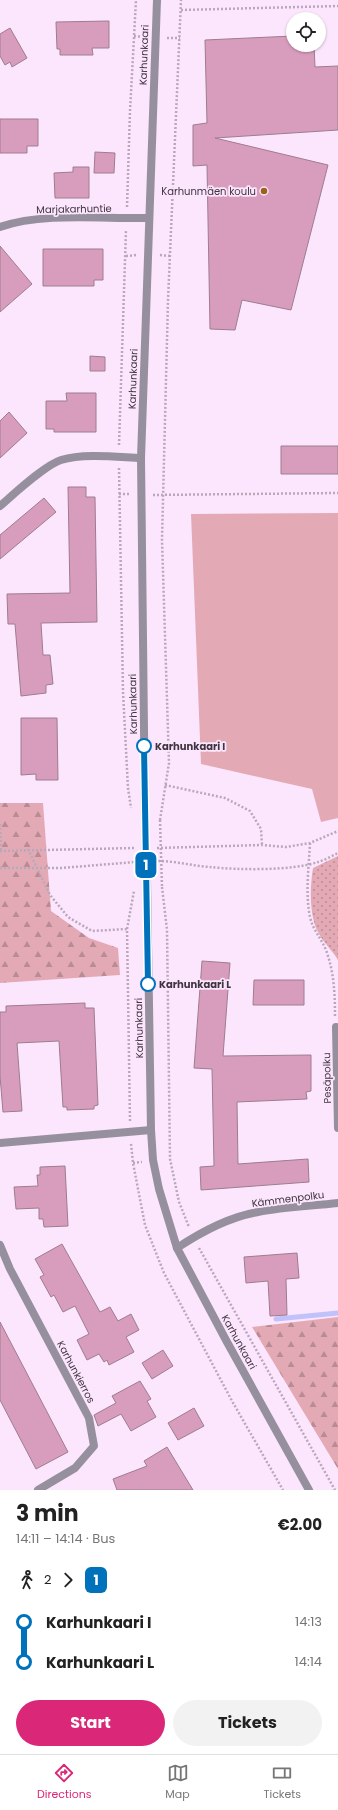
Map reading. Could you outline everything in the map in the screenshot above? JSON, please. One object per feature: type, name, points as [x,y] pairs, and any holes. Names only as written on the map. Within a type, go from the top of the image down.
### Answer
[{"type":"street","name":"Karhunkaari","points":[[157,0],[148,218],[141,458],[145,819],[151,1130],[153,1160],[159,1189],[177,1248],[227,1342],[310,1490]]},
{"type":"street","name":"Marjakarhuntie","points":[[0,227],[16,222],[40,219],[148,218]]},
{"type":"street","points":[[0,506],[34,477],[61,460],[88,457],[141,458]]},
{"type":"street","name":"Pesäpolku","points":[[336,1027],[338,1128]]},
{"type":"street","points":[[0,1143],[151,1130]]},
{"type":"street","name":"Kämmenpolku","points":[[177,1248],[193,1237],[235,1218],[257,1212],[338,1203]]},
{"type":"street","name":"Karhunkierros","points":[[0,1245],[10,1269],[89,1418],[94,1446],[75,1468],[38,1490]]},
{"type":"path","points":[[132,814],[128,788],[123,692],[118,458],[130,111],[136,0]]},
{"type":"path","points":[[181,0],[168,300],[162,495],[169,763],[160,820],[162,886],[168,930],[170,1159],[179,1202],[193,1237],[224,1296],[283,1396],[335,1490]]},
{"type":"path","points":[[181,10],[338,6]]},
{"type":"path","points":[[162,495],[338,493]]},
{"type":"path","points":[[165,785],[225,798],[250,811],[261,829],[262,845]]},
{"type":"path","points":[[0,824],[1,851],[28,849],[141,848]]},
{"type":"path","points":[[149,848],[262,845],[286,847],[310,842],[338,831]]},
{"type":"path","points":[[310,842],[308,882],[310,916],[314,931],[325,948],[332,968],[335,985],[336,1027]]},
{"type":"path","points":[[28,849],[50,895],[68,917],[92,931],[127,929]]},
{"type":"path","points":[[154,862],[169,861],[211,867],[280,868],[309,865],[338,853]]},
{"type":"path","points":[[0,868],[61,868],[139,862]]},
{"type":"green space","points":[[338,513],[338,818],[321,822],[312,789],[201,764],[191,514]]},
{"type":"green space","points":[[0,803],[43,803],[51,911],[89,938],[118,948],[120,975],[0,983]]},
{"type":"green space","points":[[338,856],[338,960],[320,936],[315,925],[312,909],[311,883],[313,868]]},
{"type":"green space","points":[[338,1317],[338,1469],[252,1327]]},
{"type":"building","points":[[109,21],[109,48],[92,48],[93,55],[60,55],[60,49],[57,49],[56,22]]},
{"type":"building","points":[[10,28],[27,58],[12,67],[10,62],[5,65],[0,56],[0,34]]},
{"type":"building","name":"Karhunmäen koulu","points":[[286,36],[286,52],[314,52],[315,67],[338,66],[338,130],[215,138],[328,165],[291,310],[242,300],[235,330],[210,329],[207,165],[193,166],[193,125],[207,123],[205,40]]},
{"type":"building","points":[[0,119],[38,119],[38,146],[27,146],[27,153],[0,153]]},
{"type":"building","points":[[95,152],[115,153],[114,173],[94,173]]},
{"type":"building","points":[[73,167],[89,167],[89,198],[55,198],[54,173],[73,172]]},
{"type":"building","points":[[0,246],[32,284],[0,312]]},
{"type":"building","points":[[43,249],[103,249],[103,280],[94,280],[94,286],[43,286]]},
{"type":"building","points":[[90,356],[105,357],[105,371],[90,371]]},
{"type":"building","points":[[66,393],[96,393],[96,432],[54,432],[54,429],[46,429],[46,401],[67,401]]},
{"type":"building","points":[[9,412],[27,433],[0,458],[0,421]]},
{"type":"building","points":[[281,446],[338,446],[338,474],[281,474]]},
{"type":"building","points":[[68,487],[86,487],[86,497],[95,497],[97,622],[41,623],[43,655],[50,655],[53,684],[46,685],[46,693],[21,696],[15,624],[8,624],[7,594],[70,593]]},
{"type":"building","points":[[44,498],[56,512],[0,559],[0,535]]},
{"type":"building","points":[[21,718],[57,718],[58,780],[36,780],[36,774],[21,775]]},
{"type":"building","points":[[202,961],[230,963],[223,1056],[311,1055],[311,1091],[306,1092],[307,1099],[237,1102],[238,1164],[308,1159],[309,1182],[201,1190],[200,1167],[214,1166],[212,1069],[194,1068]]},
{"type":"building","points":[[254,980],[304,980],[304,1005],[253,1005]]},
{"type":"building","points":[[85,1003],[85,1008],[94,1008],[98,1105],[94,1106],[94,1109],[67,1110],[67,1107],[63,1107],[59,1041],[17,1043],[22,1111],[3,1112],[0,1076],[0,1012],[6,1012],[6,1006]]},
{"type":"building","points":[[65,1166],[68,1226],[44,1227],[43,1219],[39,1219],[39,1208],[16,1209],[14,1187],[38,1186],[37,1175],[40,1175],[40,1167]]},
{"type":"building","points":[[62,1244],[100,1312],[110,1307],[118,1321],[131,1314],[139,1330],[126,1337],[134,1352],[109,1365],[107,1360],[104,1362],[99,1354],[87,1360],[77,1340],[89,1334],[75,1306],[63,1312],[54,1295],[51,1297],[40,1277],[44,1275],[35,1259]]},
{"type":"building","points":[[297,1253],[299,1278],[286,1279],[287,1315],[270,1316],[268,1281],[246,1283],[244,1257]]},
{"type":"building","points":[[0,1322],[68,1452],[36,1469],[0,1400]]},
{"type":"building","points":[[163,1350],[173,1366],[152,1379],[142,1363]]},
{"type":"building","points":[[140,1381],[151,1399],[147,1401],[156,1417],[131,1431],[121,1414],[98,1426],[94,1415],[116,1403],[112,1396]]},
{"type":"building","points":[[194,1408],[204,1426],[178,1440],[168,1423]]},
{"type":"building","points":[[167,1447],[193,1490],[117,1490],[113,1479],[147,1466],[144,1461]]},
{"type":"waterway","points":[[276,1319],[338,1313]]},
{"type":"bus line","name":"1","points":[[144,746],[148,984]]},
{"type":"place","name":"Karhunmäen koulu","points":[[264,191]]},
{"type":"place","name":"Karhunkaari I","points":[[144,746]]},
{"type":"place","name":"Karhunkaari L","points":[[148,984]]}]
